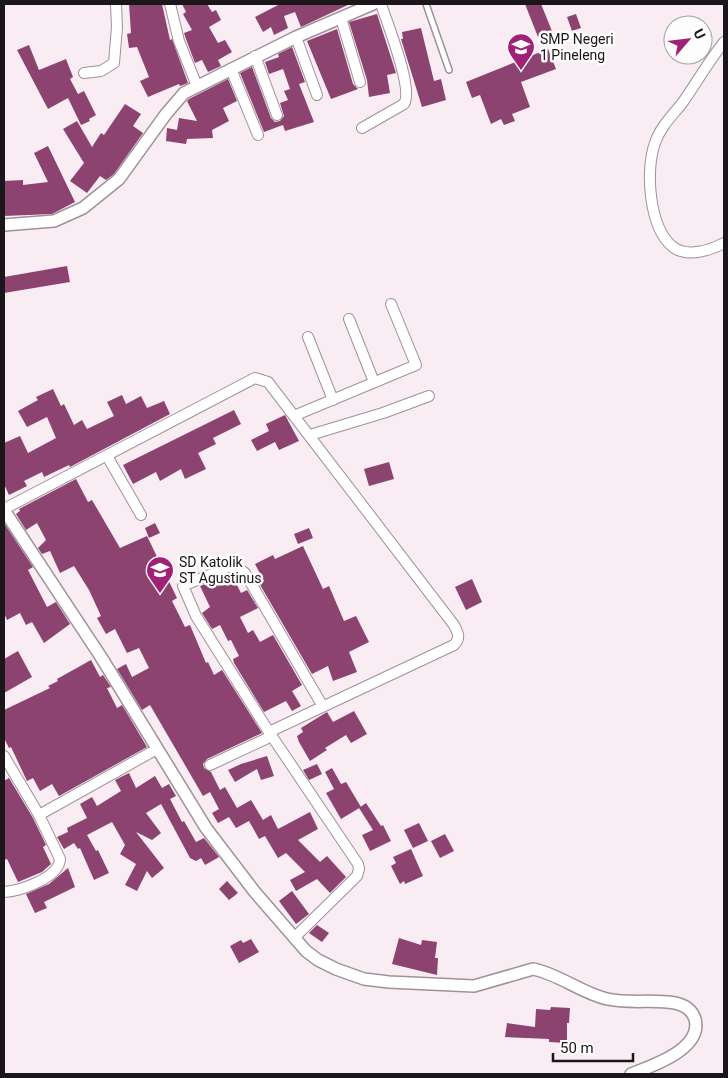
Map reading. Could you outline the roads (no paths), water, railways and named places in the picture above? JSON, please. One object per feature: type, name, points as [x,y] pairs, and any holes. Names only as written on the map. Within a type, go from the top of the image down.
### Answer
[{"type":"street","points":[[84,73],[101,71],[114,63],[117,27],[116,4]]},
{"type":"street","points":[[170,4],[179,41],[197,86]]},
{"type":"street","points":[[4,225],[54,221],[83,208],[119,179],[177,100],[197,86],[255,56],[373,4]]},
{"type":"street","points":[[362,128],[404,104],[407,99],[405,83],[381,4]]},
{"type":"street","points":[[341,18],[360,82]]},
{"type":"street","points":[[296,37],[317,96]]},
{"type":"street","points":[[724,42],[659,134],[650,166],[651,200],[664,237],[674,248],[688,252],[716,247],[724,243]]},
{"type":"street","points":[[255,56],[277,115]]},
{"type":"street","points":[[231,69],[258,135]]},
{"type":"street","points":[[296,415],[416,364],[391,304]]},
{"type":"street","points":[[349,320],[374,382]]},
{"type":"street","points":[[308,337],[333,400]]},
{"type":"street","points":[[210,765],[322,705],[454,645],[458,641],[459,634],[296,415],[268,382],[255,378],[4,510],[68,605],[206,828],[294,938],[318,960],[364,979],[389,982],[474,986],[533,970],[543,971],[584,992],[604,998],[623,1002],[674,1002],[685,1006],[692,1012],[696,1024],[690,1041],[668,1058],[632,1074]]},
{"type":"street","points":[[310,435],[383,413],[429,396]]},
{"type":"street","points":[[107,456],[141,515]]},
{"type":"street","points":[[294,938],[357,876],[359,869],[356,860],[271,734],[196,616],[182,589],[184,585],[228,567],[235,566],[245,573],[322,705]]},
{"type":"street","points":[[39,816],[157,749]]},
{"type":"street","points":[[4,756],[39,816],[60,859],[60,864],[55,871],[26,887],[4,892]]},
{"type":"lane","points":[[426,4],[449,70]]},
{"type":"place","name":"SMP Negeri 1 Pineleng","points":[[521,71]]},
{"type":"place","name":"SD Katolik ST Agustinus","points":[[160,594]]}]
